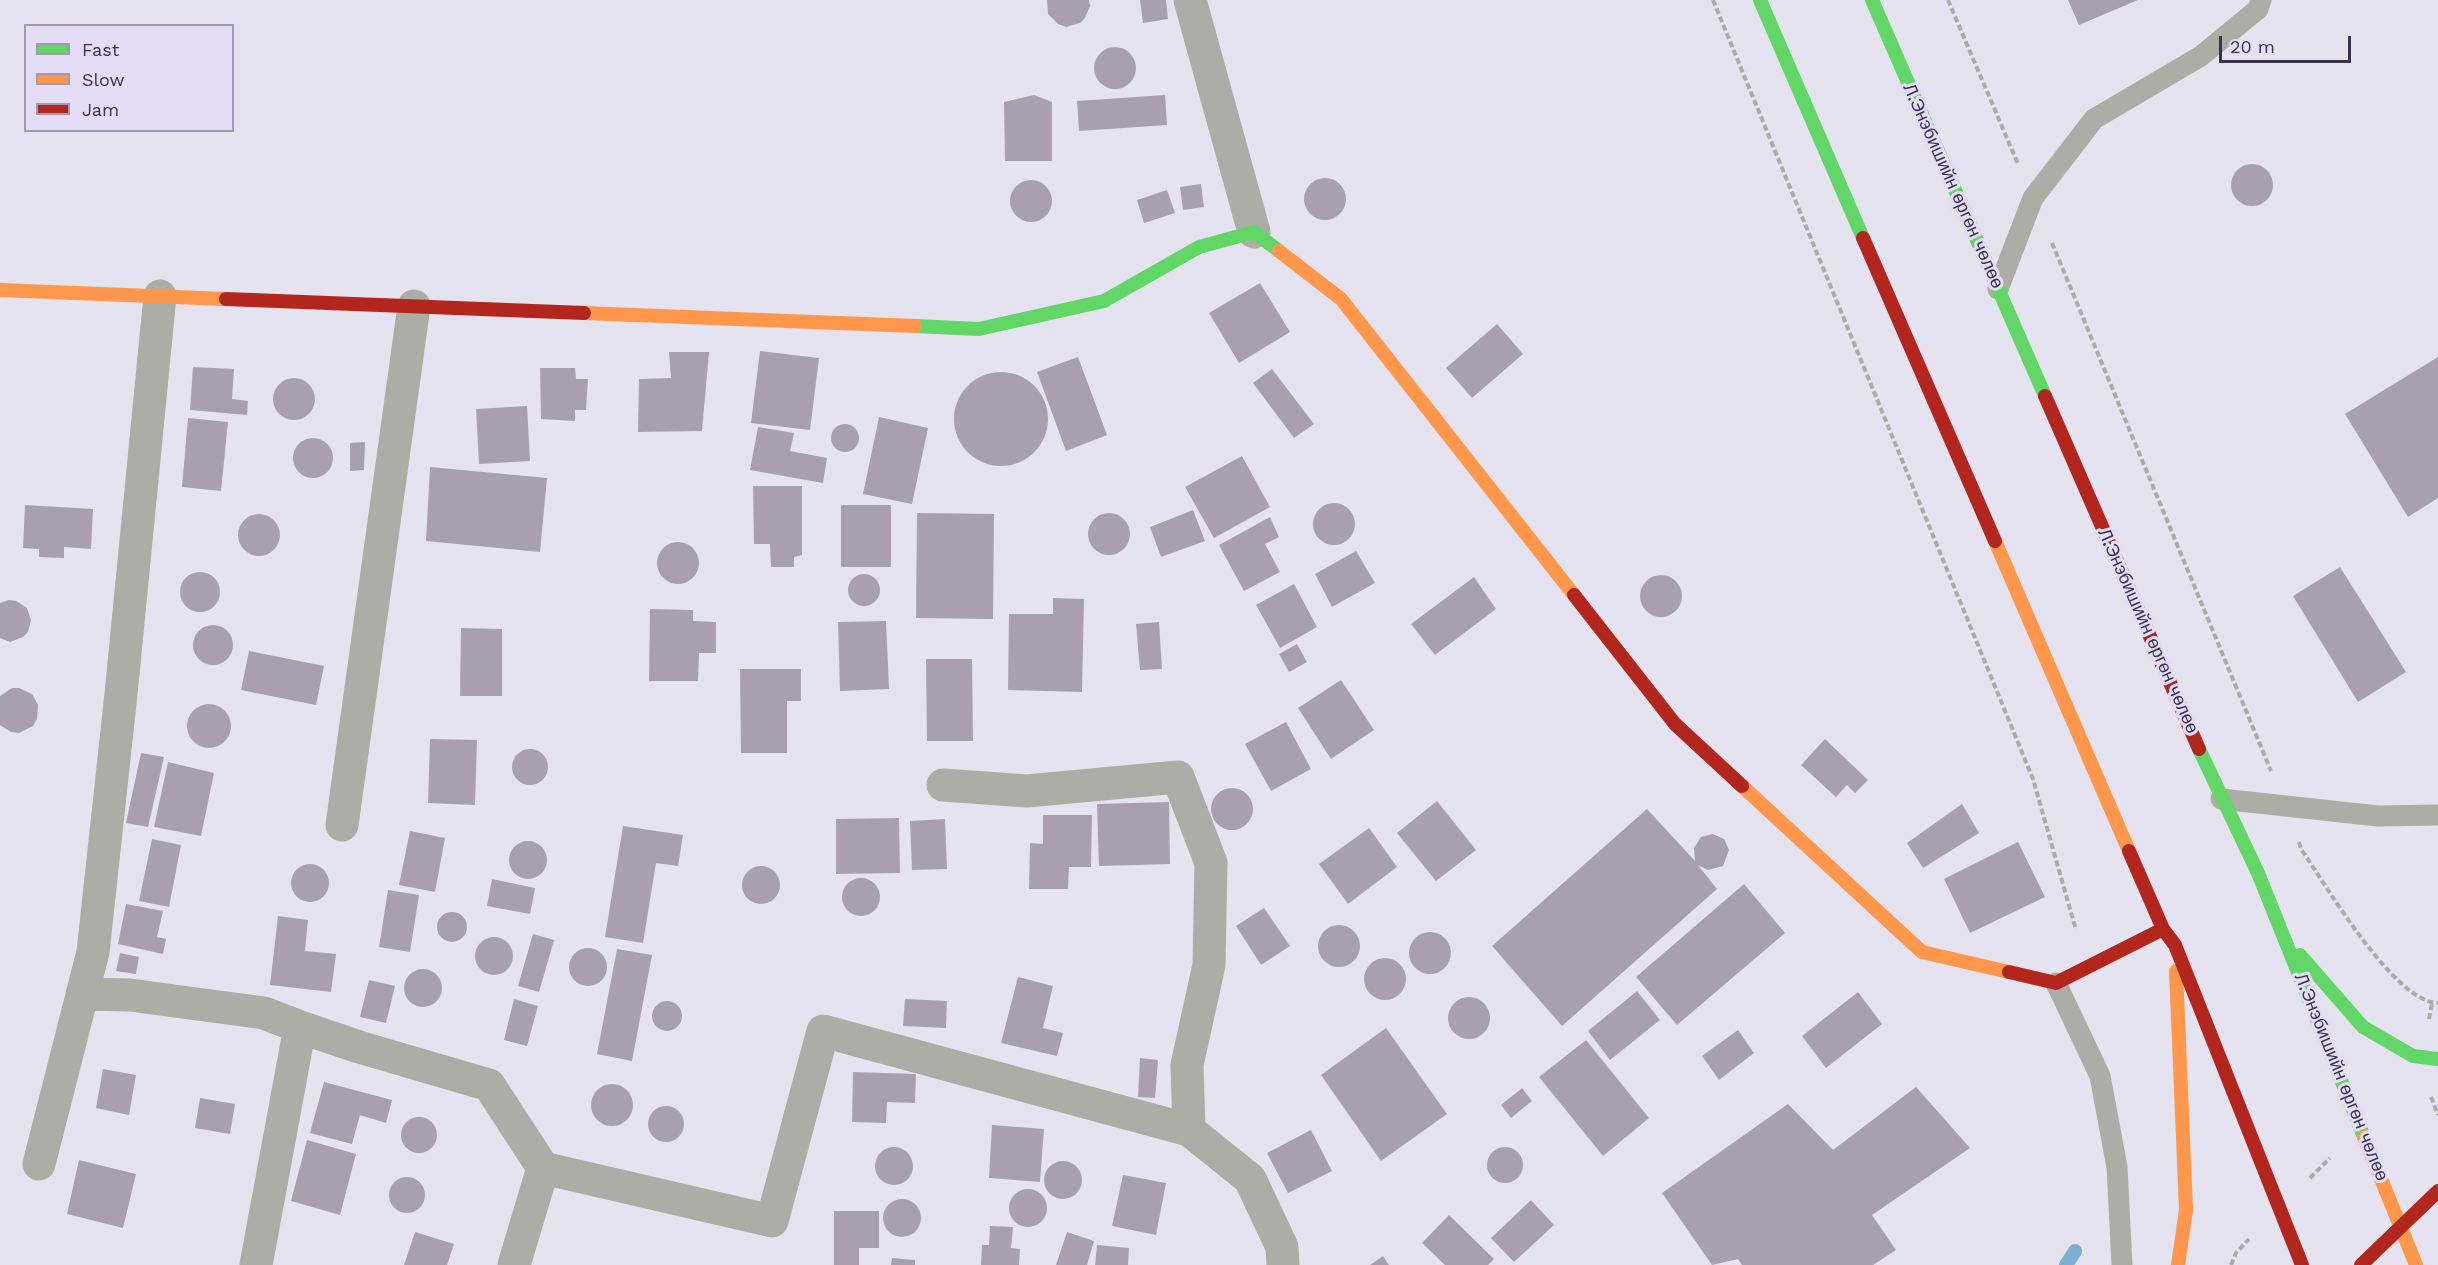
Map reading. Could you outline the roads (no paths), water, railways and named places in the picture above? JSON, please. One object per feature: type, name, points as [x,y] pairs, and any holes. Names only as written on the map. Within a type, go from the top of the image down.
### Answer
[{"type":"main road","points":[[1760,0],[2163,929],[2175,945],[2302,1265]]},
{"type":"main road","name":"Л.Энэбишийн өргөн чөлөө","points":[[1872,0],[2221,799],[2258,873],[2416,1265]]},
{"type":"main road","points":[[0,290],[979,329],[1104,301],[1199,247],[1254,232],[1341,298],[1675,724],[1922,952],[2056,983],[2163,929]]},
{"type":"main road","points":[[2284,937],[2363,1027],[2414,1056],[2438,1059]]},
{"type":"main road","points":[[2175,945],[2186,1210],[2178,1265]]},
{"type":"main road","points":[[2361,1265],[2438,1191]]},
{"type":"street","points":[[1190,0],[1254,232]]},
{"type":"street","points":[[39,1164],[94,940],[160,296]]},
{"type":"street","points":[[342,825],[414,306]]},
{"type":"street","points":[[943,785],[1028,791],[1178,777],[1211,863],[1209,965],[1187,1065],[1189,1130]]},
{"type":"street","points":[[82,994],[130,995],[264,1013],[359,1047],[489,1085],[543,1168],[772,1221],[823,1031],[1189,1130],[1250,1179],[1282,1247],[1283,1265]]},
{"type":"street","points":[[256,1265],[300,1026]]},
{"type":"street","points":[[514,1265],[543,1168]]},
{"type":"lane","points":[[1998,289],[2033,198],[2094,119],[2201,56],[2258,9],[2261,0]]},
{"type":"lane","points":[[2221,799],[2378,816],[2438,814]]},
{"type":"lane","points":[[2056,983],[2100,1076],[2117,1167],[2122,1265]]},
{"type":"waterway","points":[[2066,1265],[2075,1251]]}]
